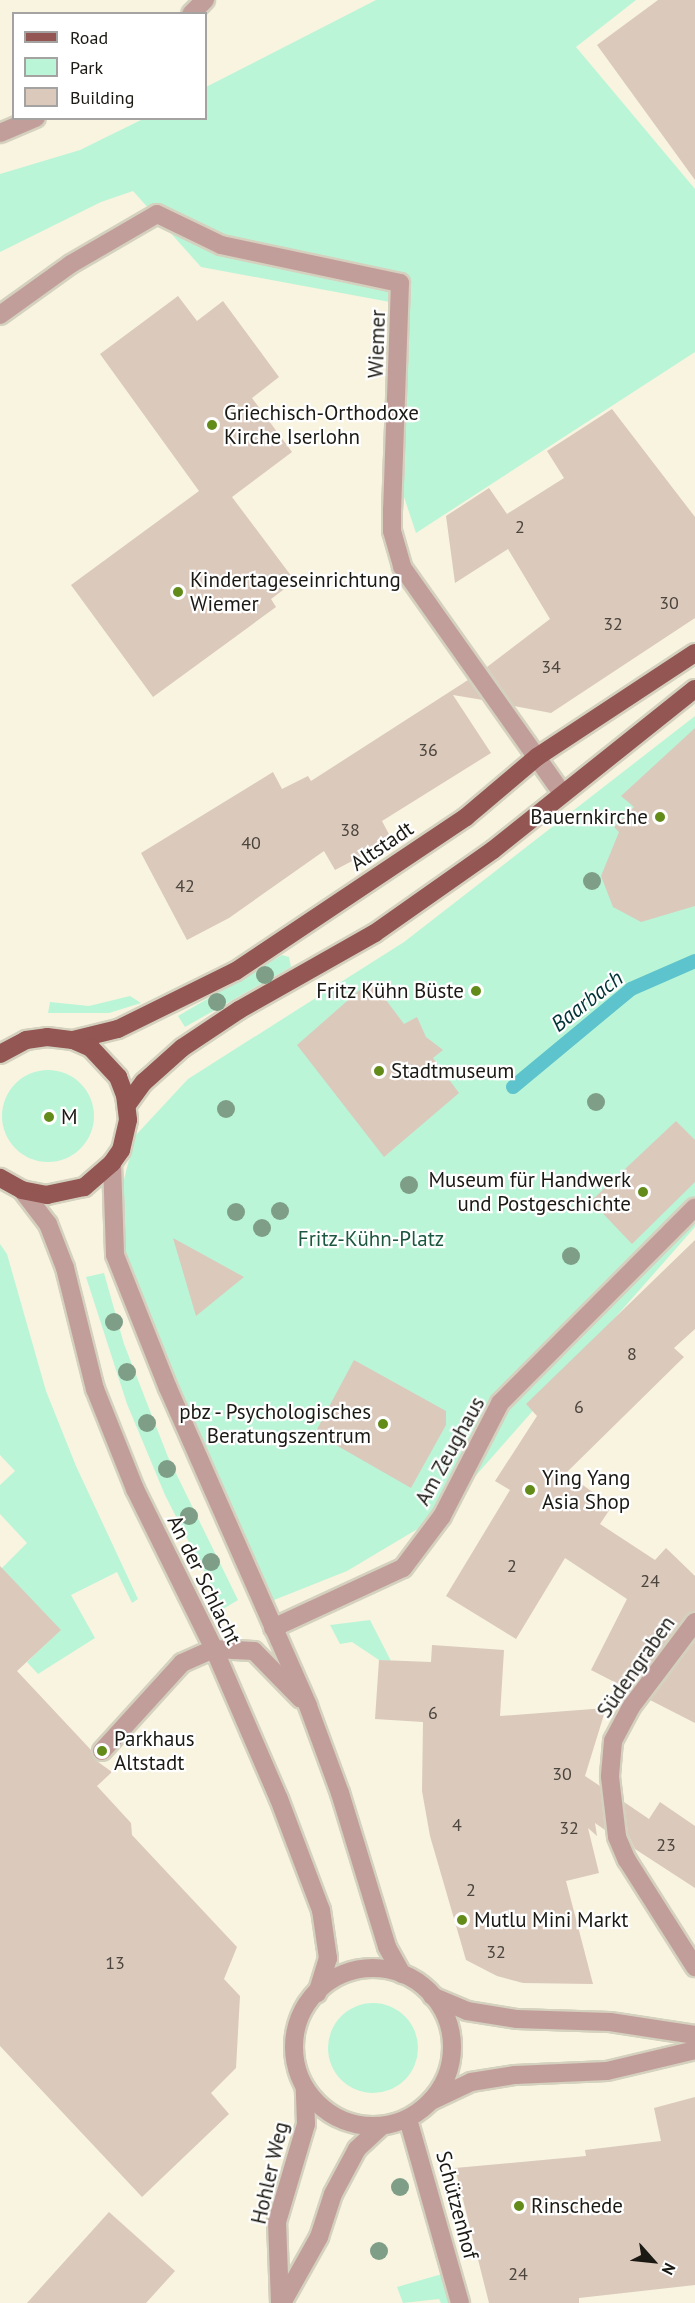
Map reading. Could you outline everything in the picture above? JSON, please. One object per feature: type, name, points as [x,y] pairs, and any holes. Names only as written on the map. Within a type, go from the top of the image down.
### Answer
[{"type":"main road","name":"Altstadt","points":[[73,1040],[118,1029],[236,971],[466,817],[537,757],[695,653]]},
{"type":"main road","points":[[127,1105],[144,1082],[182,1048],[249,1004],[375,933],[493,850],[695,689]]},
{"type":"main road","points":[[0,1054],[33,1038],[73,1040],[91,1048],[113,1069],[127,1105],[125,1135],[112,1163],[94,1181],[72,1192],[47,1195],[22,1191],[0,1178]]},
{"type":"street","points":[[193,12],[206,0]]},
{"type":"street","points":[[0,132],[31,120]]},
{"type":"street","name":"Wiemer","points":[[0,315],[71,264],[157,214],[222,245],[400,283],[392,531],[402,567],[563,794]]},
{"type":"street","name":"An der Schlacht","points":[[112,1163],[115,1255],[168,1388],[308,1706],[344,1805],[387,1947],[402,1974]]},
{"type":"street","name":"An der Schlacht","points":[[22,1191],[48,1224],[65,1268],[95,1389],[135,1489],[214,1649],[279,1799],[321,1910],[328,1958],[317,1993]]},
{"type":"street","name":"Am Zeughaus","points":[[273,1628],[403,1568],[442,1516],[500,1403],[695,1207]]},
{"type":"street","name":"Südengraben","points":[[695,1622],[631,1707],[613,1741],[610,1777],[617,1837],[627,1860],[695,1967]]},
{"type":"street","points":[[102,1751],[182,1663],[214,1649],[254,1652],[308,1706]]},
{"type":"street","points":[[695,2034],[610,2022],[517,2019],[467,2011],[432,1996],[402,1974],[384,1967],[362,1968],[345,1972],[317,1993],[298,2026],[294,2045],[295,2062],[305,2089],[320,2107],[342,2121],[381,2127],[408,2119],[432,2101],[471,2082],[515,2075],[607,2071],[695,2050]]},
{"type":"street","points":[[432,1996],[446,2019],[453,2053],[449,2070],[432,2101]]},
{"type":"street","name":"Hohler Weg","points":[[281,2303],[277,2222],[306,2124],[305,2089]]},
{"type":"street","name":"Schützenhof","points":[[408,2119],[460,2303]]},
{"type":"street","name":"Hohler Weg","points":[[281,2303],[319,2237],[333,2194],[357,2149],[381,2127]]},
{"type":"green space","points":[[376,0],[636,0],[576,47],[695,189],[695,352],[416,533],[401,488],[406,305],[201,267],[133,191],[101,202],[0,252],[0,174],[80,150],[141,120],[207,120],[207,86]]},
{"type":"green space","name":"Fritz-Kühn-Platz","points":[[695,716],[695,1227],[441,1515],[347,1571],[269,1602],[123,1260],[117,1207],[135,1136],[188,1079],[404,942]]},
{"type":"green space","points":[[282,955],[289,957],[291,967],[185,1027],[178,1016]]},
{"type":"green space","points":[[130,996],[141,1003],[109,1013],[48,1013],[50,1002],[89,1006]]},
{"type":"green space","points":[[48,1070],[66,1073],[81,1083],[91,1098],[94,1116],[91,1134],[81,1149],[66,1159],[48,1162],[30,1159],[15,1149],[5,1134],[2,1116],[5,1098],[15,1083],[30,1073]]},
{"type":"green space","points":[[0,1244],[7,1254],[46,1391],[76,1466],[138,1599],[132,1603],[117,1572],[71,1595],[95,1638],[38,1674],[27,1662],[50,1640],[0,1570],[27,1543],[0,1514],[0,1485],[15,1471],[0,1455]]},
{"type":"green space","points":[[104,1273],[124,1344],[168,1457],[238,1600],[223,1609],[165,1495],[127,1404],[86,1277]]},
{"type":"green space","points":[[370,1620],[391,1661],[379,1660],[352,1642],[340,1644],[330,1625]]},
{"type":"green space","points":[[373,2003],[390,2006],[405,2016],[415,2031],[418,2048],[415,2065],[405,2080],[390,2090],[373,2093],[356,2090],[341,2080],[331,2065],[328,2048],[331,2031],[341,2016],[356,2006]]},
{"type":"green space","points":[[442,2274],[450,2303],[441,2303],[439,2299],[403,2303],[397,2287]]},
{"type":"building","points":[[658,0],[695,0],[695,180],[597,45]]},
{"type":"building","points":[[178,296],[197,321],[223,301],[279,377],[252,398],[292,452],[232,497],[295,581],[271,599],[276,607],[153,697],[71,585],[199,491],[100,354]]},
{"type":"building","points":[[612,409],[695,517],[695,618],[551,713],[514,706],[487,667],[550,619],[508,549],[455,583],[446,516],[489,488],[507,514],[564,478],[547,451]]},
{"type":"building","points":[[468,680],[483,700],[453,695],[491,753],[382,821],[392,840],[335,870],[324,851],[229,918],[187,940],[141,853],[273,772],[282,789],[308,776],[311,781]]},
{"type":"building","name":"Bauernkirche","points":[[695,728],[695,906],[641,922],[613,907],[601,876],[619,832],[614,827],[634,807],[621,796]]},
{"type":"building","points":[[371,980],[404,1024],[417,1017],[426,1037],[443,1050],[433,1058],[459,1093],[384,1157],[297,1045]]},
{"type":"building","name":"Museum für Handwerk und Postgeschichte","points":[[676,1121],[695,1140],[695,1182],[632,1244],[591,1201]]},
{"type":"building","points":[[173,1238],[244,1277],[196,1316]]},
{"type":"building","points":[[695,1240],[695,1329],[674,1348],[684,1357],[566,1473],[612,1506],[600,1524],[655,1560],[666,1548],[695,1576],[695,1611],[686,1615],[630,1690],[591,1670],[627,1599],[565,1558],[516,1639],[446,1596],[510,1490],[495,1481],[537,1416],[526,1404]]},
{"type":"building","name":"pbz - Psychologisches Beratungszentrum","points":[[354,1360],[446,1411],[446,1425],[411,1488],[315,1433]]},
{"type":"building","points":[[0,1566],[61,1630],[17,1671],[91,1750],[94,1759],[112,1772],[97,1786],[131,1823],[132,1835],[237,1947],[224,1979],[240,1996],[236,2068],[211,2093],[229,2114],[142,2197],[0,2046]]},
{"type":"building","points":[[695,1641],[695,1723],[650,1700]]},
{"type":"building","points":[[432,1645],[504,1650],[500,1716],[606,1708],[585,1776],[600,1786],[605,1830],[595,1823],[597,1836],[588,1828],[599,1873],[566,1881],[593,1984],[523,1983],[497,1976],[466,1960],[430,1836],[422,1791],[423,1722],[375,1719],[379,1660],[431,1662]]},
{"type":"building","points":[[624,1802],[649,1819],[660,1802],[695,1826],[695,1888],[635,1849],[628,1834]]},
{"type":"building","points":[[695,2097],[695,2285],[579,2298],[579,2303],[489,2303],[455,2168],[586,2156],[585,2150],[661,2141],[654,2108]]},
{"type":"building","points":[[109,2212],[175,2271],[146,2303],[27,2303]]},
{"type":"waterway","name":"Baarbach","points":[[513,1087],[631,989],[695,961]]},
{"type":"place","name":"Griechisch-Orthodoxe Kirche Iserlohn","points":[[212,425]]},
{"type":"place","name":"Kindertageseinrichtung Wiemer","points":[[178,592]]},
{"type":"place","name":"Bauernkirche","points":[[660,817]]},
{"type":"place","name":"Fritz Kühn Büste","points":[[476,991]]},
{"type":"place","name":"Stadtmuseum","points":[[379,1071]]},
{"type":"place","name":"M","points":[[49,1117]]},
{"type":"place","name":"Museum für Handwerk und Postgeschichte","points":[[643,1192]]},
{"type":"place","name":"pbz - Psychologisches Beratungszentrum","points":[[383,1424]]},
{"type":"place","name":"Ying Yang Asia Shop","points":[[530,1490]]},
{"type":"place","name":"Parkhaus Altstadt","points":[[102,1751]]},
{"type":"place","name":"Mutlu Mini Markt","points":[[462,1920]]},
{"type":"place","name":"Rinschede","points":[[519,2206]]}]
